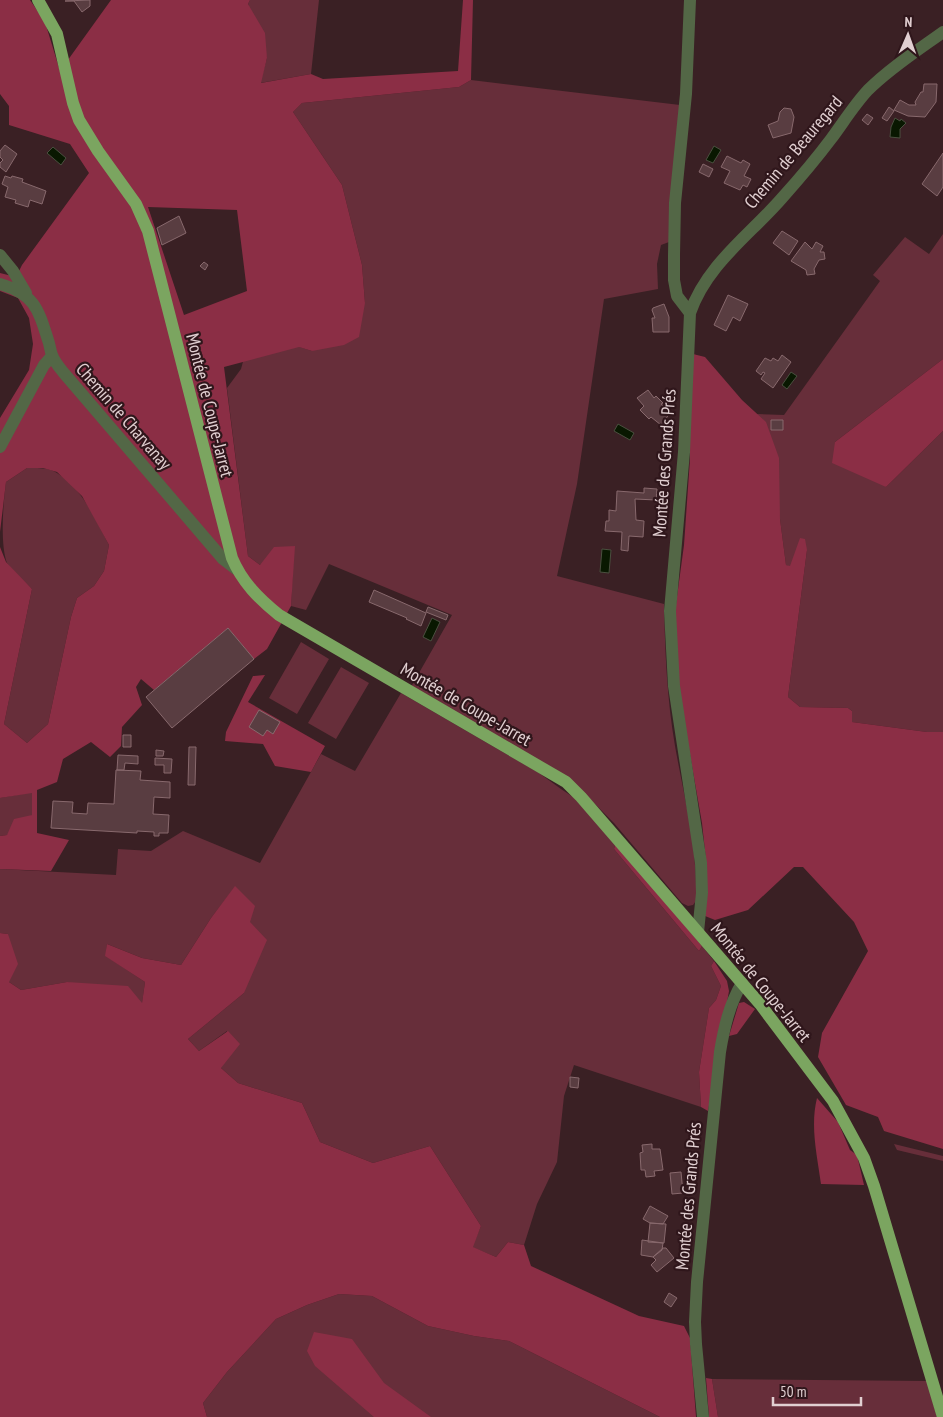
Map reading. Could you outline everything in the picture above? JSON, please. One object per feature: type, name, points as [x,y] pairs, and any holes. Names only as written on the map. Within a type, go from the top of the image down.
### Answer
[{"type":"main road","name":"Montée de Coupe-Jarret","points":[[38,0],[57,34],[73,103],[79,120],[98,151],[136,204],[148,231],[184,376],[236,569],[262,602],[279,615],[566,782],[760,1004],[833,1101],[864,1158],[943,1417]]},
{"type":"street","points":[[690,0],[686,94],[676,204],[674,255],[674,280],[677,296],[690,313]]},
{"type":"street","name":"Chemin de Beauregard","points":[[690,313],[695,297],[720,263],[787,192],[831,140],[867,91],[885,75],[943,32]]},
{"type":"street","name":"Chemin de Charvanay","points":[[0,255],[13,271],[40,319],[49,341],[52,356],[62,372],[224,559],[236,569]]},
{"type":"street","points":[[0,284],[15,288],[27,296]]},
{"type":"street","name":"Montée des Grands Prés","points":[[690,313],[684,452],[670,611],[674,686],[701,863],[702,893],[698,932]]},
{"type":"street","points":[[0,447],[44,365],[52,356]]},
{"type":"street","name":"Montée des Grands Prés","points":[[703,1417],[695,1322],[698,1272],[720,1052],[727,1016],[742,983]]},
{"type":"shaded area","points":[[0,0],[30,0],[45,22],[60,71],[111,0],[250,0],[248,4],[265,33],[267,58],[261,83],[311,74],[323,79],[458,71],[463,0],[473,0],[471,80],[459,87],[302,103],[293,112],[342,185],[362,265],[365,303],[359,337],[344,345],[312,351],[299,347],[224,367],[248,556],[260,565],[274,547],[295,546],[291,606],[267,649],[254,659],[228,628],[154,690],[141,679],[136,687],[142,705],[122,727],[121,746],[110,757],[91,742],[63,759],[57,782],[37,790],[37,833],[69,840],[51,871],[0,869],[0,836],[7,835],[14,819],[32,815],[32,793],[0,798],[0,547],[6,562],[32,589],[4,724],[27,743],[48,724],[71,617],[77,598],[94,586],[104,571],[109,545],[82,496],[57,472],[43,468],[27,468],[6,482],[0,532],[0,418],[29,370],[33,344],[29,318],[18,298],[0,291],[0,273],[16,277],[22,265],[89,173],[70,144],[9,125],[9,106],[0,94]],"holes":[[[148,207],[237,210],[247,291],[184,315]]]},
{"type":"shaded area","points":[[250,0],[319,0],[311,74],[260,83],[267,58],[248,4]]},
{"type":"shaded area","points":[[471,80],[680,105],[669,242],[661,245],[657,264],[658,289],[604,299],[577,484],[557,576],[664,604],[670,711],[695,862],[696,901],[693,905],[688,906],[682,903],[614,823],[585,794],[411,687],[452,615],[329,564],[306,610],[291,606],[294,546],[260,565],[248,556],[227,388],[241,369],[247,347],[263,335],[312,351],[365,303],[362,265],[342,185],[293,112],[302,103],[459,87]]},
{"type":"shaded area","points":[[895,118],[900,121],[901,119],[906,123],[900,129],[900,138],[890,137],[891,127]]},
{"type":"shaded area","points":[[714,146],[721,150],[713,163],[706,160]]},
{"type":"shaded area","points":[[53,147],[66,158],[61,165],[47,153]]},
{"type":"shaded area","points":[[943,234],[943,359],[835,442],[886,487],[943,431],[943,732],[927,732],[852,722],[852,711],[848,708],[800,707],[788,697],[807,550],[790,567],[786,565],[780,519],[757,414],[784,415],[880,281],[873,275],[905,237],[929,254]]},
{"type":"shaded area","points":[[693,354],[705,357],[742,400],[766,422],[779,458],[780,519],[786,565],[790,566],[800,538],[805,539],[807,550],[788,697],[800,707],[848,708],[852,711],[852,722],[927,732],[943,732],[943,1149],[884,1131],[878,1117],[846,1105],[818,1057],[822,1033],[868,951],[854,922],[803,867],[794,867],[748,910],[715,920],[705,916],[706,860],[702,823],[679,692],[676,643],[676,604],[684,545],[690,459],[690,378]]},
{"type":"shaded area","points":[[943,359],[943,431],[886,487],[832,463],[835,442]]},
{"type":"shaded area","points":[[791,372],[797,376],[787,389],[782,385]]},
{"type":"shaded area","points":[[618,424],[634,433],[630,440],[614,431]]},
{"type":"shaded area","points":[[27,468],[50,470],[57,473],[74,487],[88,505],[109,545],[104,571],[94,586],[77,598],[71,617],[48,724],[27,743],[4,724],[32,589],[7,563],[3,545],[3,524],[6,482]]},
{"type":"shaded area","points":[[602,549],[611,550],[609,573],[600,572]]},
{"type":"shaded area","points":[[432,618],[440,622],[431,641],[423,637]]},
{"type":"shaded area","points":[[301,642],[329,659],[297,714],[269,698]]},
{"type":"shaded area","points":[[341,667],[369,683],[336,739],[308,723]]},
{"type":"shaded area","points":[[265,675],[248,702],[325,746],[311,772],[275,766],[263,744],[225,741],[226,732],[253,676]]},
{"type":"shaded area","points":[[401,693],[539,773],[573,797],[616,843],[614,849],[699,951],[702,946],[714,961],[711,966],[721,986],[716,1000],[709,1008],[699,1072],[701,1107],[574,1065],[564,1096],[557,1162],[537,1204],[524,1245],[508,1242],[496,1257],[472,1247],[481,1226],[430,1146],[373,1163],[320,1142],[302,1103],[238,1083],[221,1068],[227,1031],[199,1051],[188,1039],[244,993],[250,922],[235,887],[211,918],[181,965],[142,958],[107,944],[106,956],[145,982],[142,1004],[67,982],[21,990],[9,982],[8,934],[0,933],[0,869],[116,875],[118,849],[151,851],[183,831],[260,863],[321,754],[355,771]]},
{"type":"shaded area","points":[[32,792],[32,815],[7,835],[0,836],[0,798]]},
{"type":"shaded area","points":[[616,843],[702,946],[699,951],[614,849]]},
{"type":"shaded area","points":[[235,886],[255,906],[250,922],[267,940],[244,993],[188,1039],[199,1051],[228,1031],[240,1044],[221,1068],[238,1083],[302,1103],[320,1142],[373,1163],[430,1146],[481,1226],[473,1247],[496,1257],[508,1242],[524,1245],[531,1266],[639,1316],[684,1326],[690,1338],[696,1417],[660,1417],[509,1341],[428,1326],[372,1296],[339,1294],[307,1305],[276,1319],[227,1372],[203,1403],[207,1417],[0,1417],[0,933],[8,934],[18,964],[9,982],[21,990],[67,982],[128,986],[142,1003],[145,982],[105,956],[107,944],[142,958],[181,965],[211,918]]},
{"type":"shaded area","points":[[714,961],[727,981],[729,991],[708,1111],[701,1107],[699,1072],[709,1008],[716,1000],[721,986],[711,966]]},
{"type":"shaded area","points":[[744,1002],[755,1009],[737,1034],[729,1036],[739,1003]]},
{"type":"shaded area","points":[[817,1098],[838,1122],[850,1150],[857,1155],[864,1185],[821,1184],[814,1130]]},
{"type":"shaded area","points":[[894,1144],[943,1156],[943,1161],[897,1150]]},
{"type":"shaded area","points":[[339,1294],[372,1296],[428,1326],[509,1341],[660,1417],[207,1417],[203,1403],[227,1372],[276,1319],[307,1305]]},
{"type":"shaded area","points":[[314,1332],[352,1339],[384,1383],[431,1417],[374,1417],[315,1366],[307,1351]]},
{"type":"shaded area","points":[[706,1378],[712,1379],[718,1417],[709,1417]]},
{"type":"shaded area","points":[[712,1379],[927,1381],[937,1417],[718,1417]]},
{"type":"building","points":[[90,0],[90,6],[82,12],[74,1],[65,1]]},
{"type":"building","points":[[924,84],[937,84],[936,102],[925,117],[908,116],[894,110],[900,100],[909,105],[916,105],[915,102],[921,92],[923,92]]},
{"type":"building","points":[[889,107],[894,111],[887,121],[882,118]]},
{"type":"building","points":[[784,108],[791,109],[794,117],[791,133],[773,138],[768,125],[778,121],[780,112]]},
{"type":"building","points":[[867,114],[873,118],[868,125],[862,120]]},
{"type":"building","points":[[5,145],[17,154],[6,172],[0,167],[0,163],[3,160],[0,157],[0,151]]},
{"type":"building","points":[[943,153],[943,187],[937,196],[922,184]]},
{"type":"building","points":[[727,156],[741,163],[743,160],[750,164],[744,176],[751,179],[747,187],[743,185],[740,190],[724,183],[730,171],[721,167]]},
{"type":"building","points":[[703,164],[713,169],[709,177],[699,172]]},
{"type":"building","points":[[5,176],[23,179],[22,182],[46,191],[42,204],[30,200],[28,207],[15,203],[16,200],[5,197],[8,187],[2,184]]},
{"type":"building","points":[[179,216],[186,233],[162,245],[157,228]]},
{"type":"building","points":[[782,231],[798,241],[789,255],[773,243]]},
{"type":"building","points":[[805,242],[812,249],[816,242],[823,246],[820,252],[824,252],[825,259],[819,260],[814,269],[815,274],[807,275],[806,270],[791,261]]},
{"type":"building","points":[[204,262],[208,265],[205,270],[200,266]]},
{"type":"building","points":[[728,295],[748,304],[740,321],[733,317],[726,331],[714,325]]},
{"type":"building","points":[[664,304],[669,317],[669,332],[653,332],[652,318],[655,318],[652,310]]},
{"type":"building","points":[[782,355],[791,362],[773,388],[761,379],[765,373],[763,372],[761,375],[756,371],[765,358],[771,361],[773,358],[778,361]]},
{"type":"building","points":[[648,390],[654,398],[656,396],[663,403],[661,404],[671,412],[661,425],[651,417],[649,419],[640,410],[644,406],[637,398]]},
{"type":"building","points":[[771,420],[783,420],[783,430],[771,430]]},
{"type":"building","points":[[644,488],[657,489],[656,500],[635,499],[636,520],[644,521],[643,537],[629,536],[628,551],[621,550],[622,532],[605,531],[606,521],[609,521],[609,510],[616,511],[617,491],[644,493]]},
{"type":"building","points":[[374,590],[426,613],[421,626],[369,602]]},
{"type":"building","points":[[428,607],[448,615],[446,620],[426,612]]},
{"type":"building","points":[[228,628],[254,659],[172,728],[146,697]]},
{"type":"building","points":[[259,710],[280,722],[273,734],[267,730],[263,736],[249,727]]},
{"type":"building","points":[[123,735],[131,735],[131,747],[123,747]]},
{"type":"building","points":[[189,747],[196,747],[195,785],[188,785]]},
{"type":"building","points":[[156,750],[164,751],[163,756],[156,756]]},
{"type":"building","points":[[118,755],[138,756],[138,764],[125,763],[124,770],[117,770]]},
{"type":"building","points":[[155,758],[172,759],[171,773],[164,773],[164,765],[155,765]]},
{"type":"building","points":[[116,770],[141,771],[140,780],[170,782],[170,798],[154,797],[153,814],[169,815],[168,833],[159,833],[159,836],[154,836],[154,832],[137,831],[137,833],[51,828],[53,801],[73,802],[72,813],[87,814],[88,803],[114,804]]},
{"type":"building","points":[[570,1077],[579,1078],[578,1088],[570,1087]]},
{"type":"building","points":[[652,1144],[652,1149],[660,1149],[663,1170],[654,1171],[655,1176],[646,1177],[645,1170],[641,1170],[640,1153],[643,1152],[642,1145]]},
{"type":"building","points":[[681,1172],[683,1193],[672,1194],[670,1173]]},
{"type":"building","points":[[650,1206],[668,1216],[663,1224],[650,1223],[643,1219]]},
{"type":"building","points":[[650,1223],[666,1224],[664,1243],[648,1242]]},
{"type":"building","points":[[642,1240],[663,1243],[662,1250],[653,1257],[641,1255]]},
{"type":"building","points":[[663,1248],[666,1248],[674,1258],[657,1272],[651,1265],[656,1260],[653,1257]]},
{"type":"building","points":[[669,1293],[677,1298],[671,1307],[664,1302]]}]
